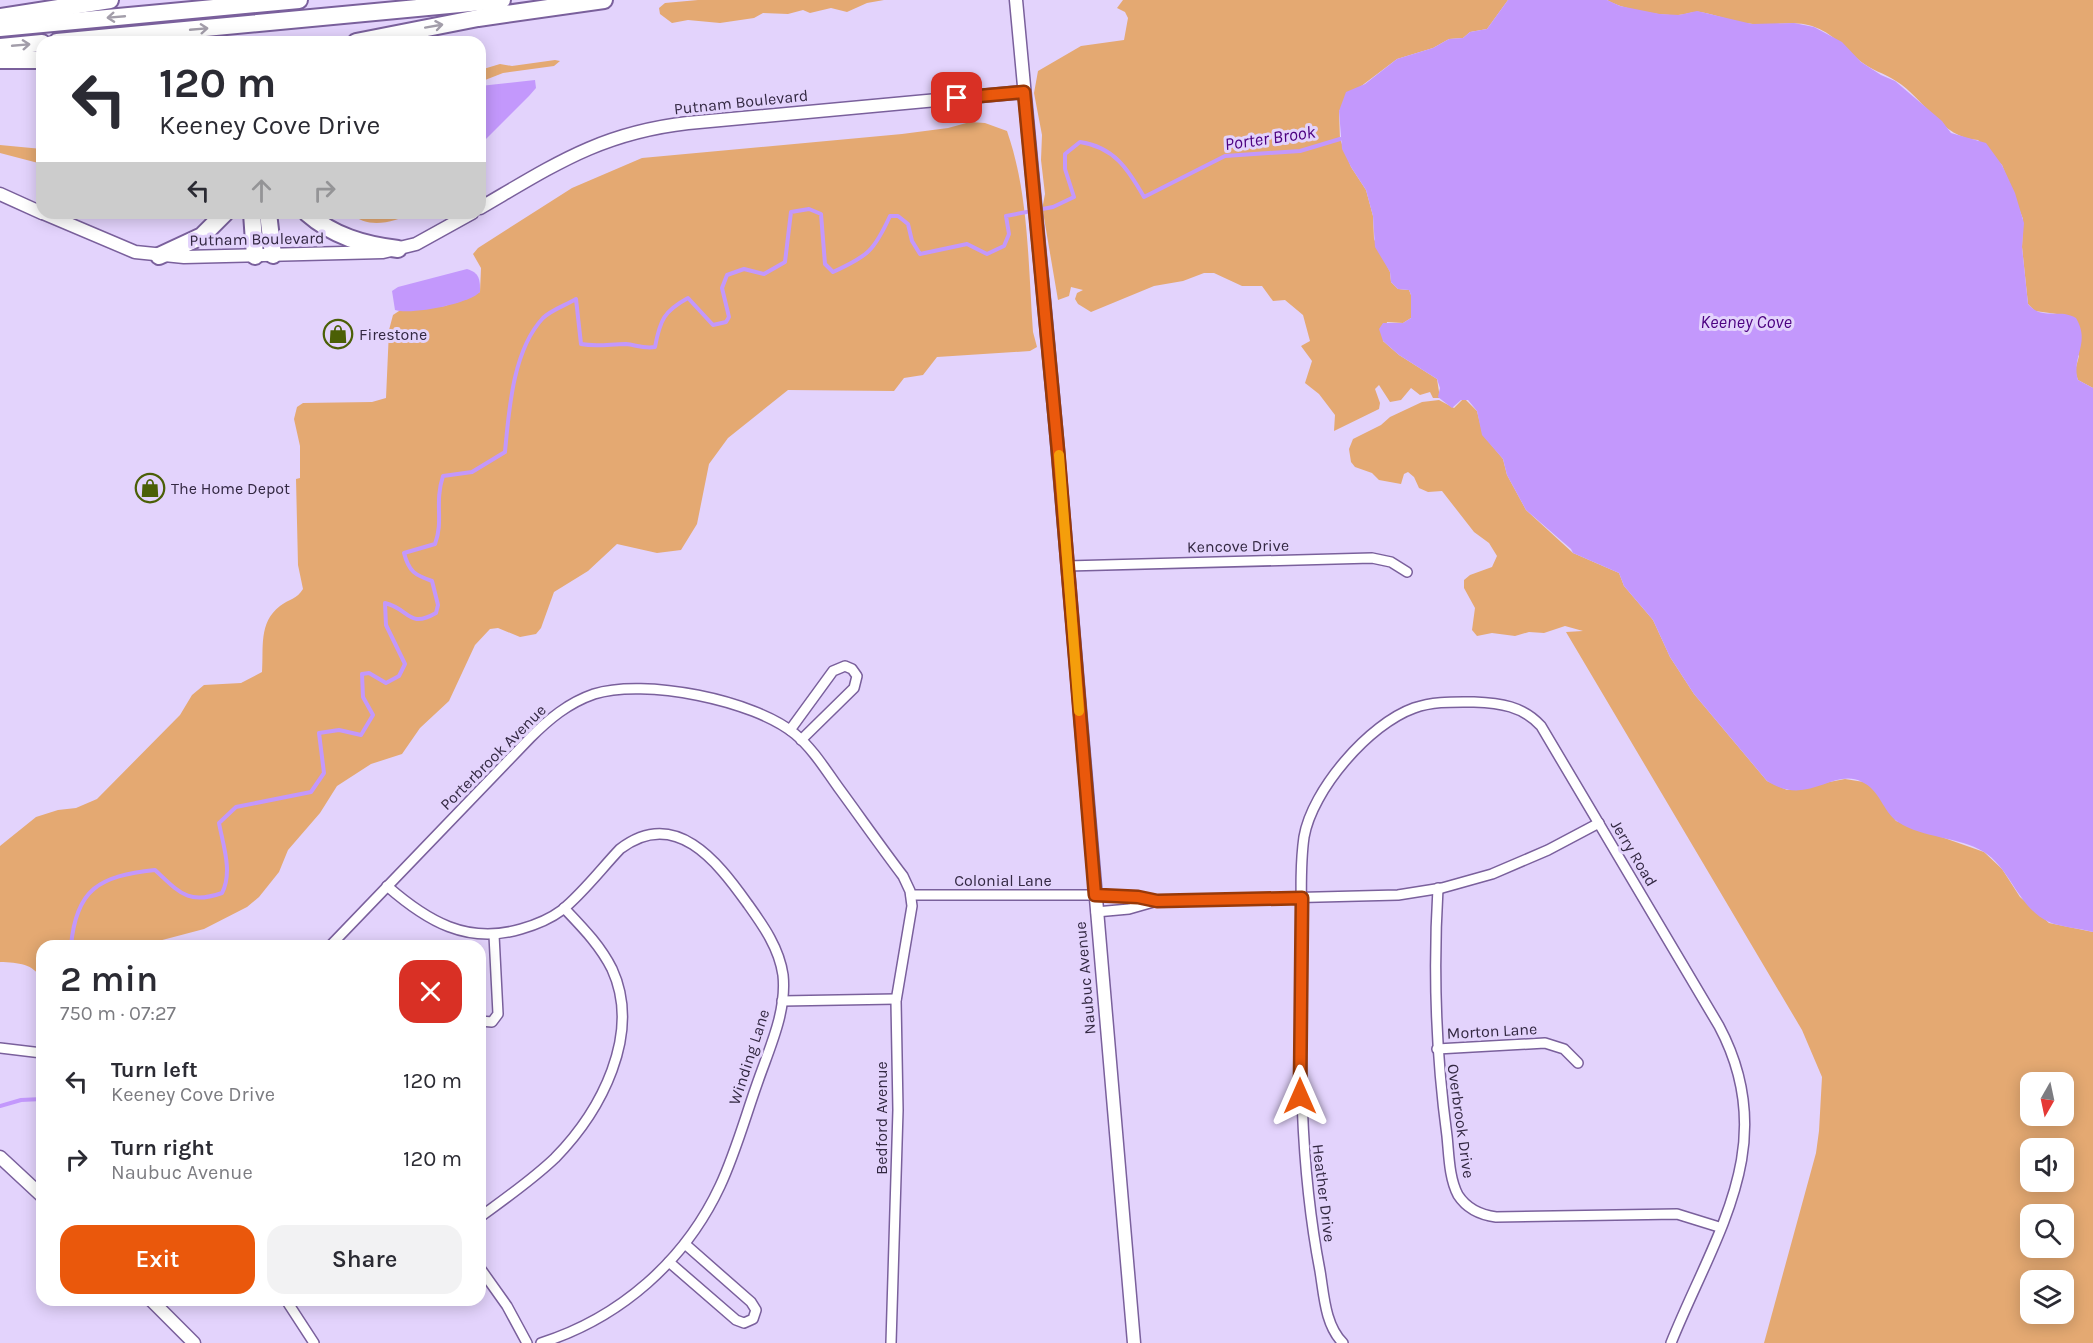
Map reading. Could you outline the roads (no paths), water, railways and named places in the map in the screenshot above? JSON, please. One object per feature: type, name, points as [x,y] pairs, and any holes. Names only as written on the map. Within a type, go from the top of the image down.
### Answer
[{"type":"highway","points":[[0,17],[110,0]]},
{"type":"highway","points":[[0,28],[299,0]]},
{"type":"highway","points":[[121,36],[502,0]]},
{"type":"highway","points":[[386,36],[478,18],[604,0]]},
{"type":"highway","points":[[0,47],[36,44]]},
{"type":"highway","points":[[0,60],[36,60]]},
{"type":"highway","points":[[159,256],[202,236],[219,219]]},
{"type":"highway","points":[[252,219],[255,256]]},
{"type":"highway","points":[[269,219],[273,255]]},
{"type":"highway","points":[[315,219],[343,236],[398,249]]},
{"type":"main road","name":"Naubuc Avenue","points":[[1016,0],[1134,1343]]},
{"type":"main road","name":"Putnam Boulevard","points":[[486,205],[575,153],[633,132],[688,123],[1024,92]]},
{"type":"main road","name":"Putnam Boulevard","points":[[0,194],[36,210]]},
{"type":"main road","name":"Putnam Boulevard","points":[[56,219],[119,246],[159,256],[363,254],[398,249],[431,237],[462,219]]},
{"type":"main road","points":[[0,1157],[36,1190]]},
{"type":"main road","points":[[157,1306],[194,1343]]},
{"type":"street","name":"Kencove Drive","points":[[1067,566],[1372,558],[1391,562],[1407,572]]},
{"type":"street","points":[[790,730],[833,671],[845,666],[852,669],[857,676],[854,688],[801,740]]},
{"type":"street","name":"Porterbrook Avenue","points":[[336,940],[536,732],[564,708],[584,698],[626,688],[663,690],[746,708],[773,719],[790,730],[801,740],[903,876],[911,895]]},
{"type":"street","name":"Jerry Road","points":[[1302,898],[1304,837],[1308,817],[1320,793],[1380,726],[1424,705],[1490,703],[1507,705],[1527,714],[1545,730],[1719,1026],[1738,1069],[1745,1109],[1744,1150],[1736,1186],[1671,1343]]},
{"type":"street","points":[[1096,912],[1129,909],[1157,901],[1378,896],[1438,888],[1519,863],[1599,823]]},
{"type":"street","name":"Winding Lane","points":[[387,886],[413,908],[439,924],[480,935],[494,935],[537,924],[564,908],[620,849],[630,842],[656,835],[683,839],[716,862],[767,932],[782,969],[782,1000],[776,1031],[728,1168],[710,1207],[685,1244],[638,1291],[613,1309],[570,1332],[541,1343]]},
{"type":"street","name":"Overbrook Drive","points":[[1438,888],[1437,1049],[1453,1180],[1460,1196],[1471,1208],[1482,1214],[1500,1217],[1675,1214],[1719,1227]]},
{"type":"street","name":"Colonial Lane","points":[[911,895],[1095,895],[1138,897],[1157,901]]},
{"type":"street","name":"Bedford Avenue","points":[[891,1343],[898,1110],[896,999],[911,914],[911,895]]},
{"type":"street","name":"Heather Drive","points":[[1302,898],[1300,1080],[1304,1171],[1328,1316],[1335,1333],[1343,1343]]},
{"type":"street","points":[[486,1212],[538,1173],[573,1138],[601,1094],[617,1052],[622,1013],[616,978],[596,942],[564,908]]},
{"type":"street","points":[[480,935],[480,940]]},
{"type":"street","points":[[486,1022],[492,1022],[498,1014],[494,935]]},
{"type":"street","points":[[782,1000],[896,999]]},
{"type":"street","name":"Morton Lane","points":[[1437,1049],[1542,1043],[1559,1047],[1578,1063]]},
{"type":"street","points":[[0,1048],[36,1052]]},
{"type":"street","points":[[669,1262],[736,1320],[744,1323],[753,1318],[756,1310],[751,1302],[685,1244]]},
{"type":"street","points":[[486,1276],[507,1306],[527,1343]]},
{"type":"street","points":[[290,1306],[314,1343]]},
{"type":"water","name":"Keeney Cove","points":[[1508,0],[1607,0],[1620,6],[1660,14],[1679,15],[1697,11],[1752,24],[1794,23],[1814,27],[1842,42],[1861,62],[1895,81],[1942,121],[1951,133],[1986,143],[2002,165],[2015,193],[2024,223],[2022,247],[2028,304],[2039,312],[2064,314],[2076,318],[2082,335],[2077,364],[2078,380],[2093,388],[2093,932],[2053,924],[2038,916],[2001,868],[1984,852],[1963,843],[1908,828],[1893,818],[1873,790],[1862,782],[1841,779],[1807,789],[1795,790],[1782,788],[1767,781],[1694,694],[1670,657],[1653,620],[1624,586],[1619,573],[1573,553],[1526,510],[1507,475],[1503,459],[1482,435],[1477,411],[1468,400],[1461,400],[1452,408],[1438,397],[1440,388],[1437,379],[1399,355],[1383,341],[1379,329],[1383,323],[1403,323],[1411,318],[1411,295],[1409,290],[1398,289],[1391,282],[1390,272],[1375,247],[1373,216],[1366,190],[1342,149],[1339,111],[1346,92],[1365,84],[1397,59],[1433,48],[1449,39],[1463,38],[1470,32],[1487,29]]},
{"type":"water","points":[[535,80],[536,88],[486,139],[486,85]]},
{"type":"water","points":[[467,269],[477,275],[479,281],[480,292],[474,296],[439,307],[413,311],[395,310],[392,291],[398,287]]},
{"type":"waterway","name":"Porter Brook","points":[[72,940],[78,911],[85,898],[94,889],[119,876],[155,870],[185,895],[201,898],[222,893],[227,867],[219,823],[236,807],[311,792],[324,773],[319,733],[339,730],[361,735],[373,715],[363,697],[362,674],[369,673],[386,683],[399,676],[405,664],[386,625],[385,603],[400,609],[409,616],[420,619],[436,613],[438,605],[432,581],[414,572],[408,565],[404,553],[435,544],[439,527],[439,495],[443,476],[472,472],[505,452],[511,399],[519,363],[533,331],[550,312],[576,299],[581,344],[626,344],[655,347],[664,317],[673,307],[688,298],[713,325],[726,322],[729,317],[722,288],[727,275],[744,269],[764,274],[785,262],[791,212],[809,209],[821,214],[825,264],[833,272],[869,251],[890,216],[898,216],[908,224],[912,241],[920,254],[967,244],[987,254],[1004,246],[1009,234],[1006,216],[1053,207],[1074,197],[1065,169],[1065,154],[1080,142],[1111,154],[1126,169],[1144,197],[1225,156],[1300,151],[1340,139]]},
{"type":"waterway","points":[[0,1106],[21,1100],[36,1099]]},
{"type":"place","name":"Firestone","points":[[338,334]]},
{"type":"place","name":"The Home Depot","points":[[150,488]]}]
